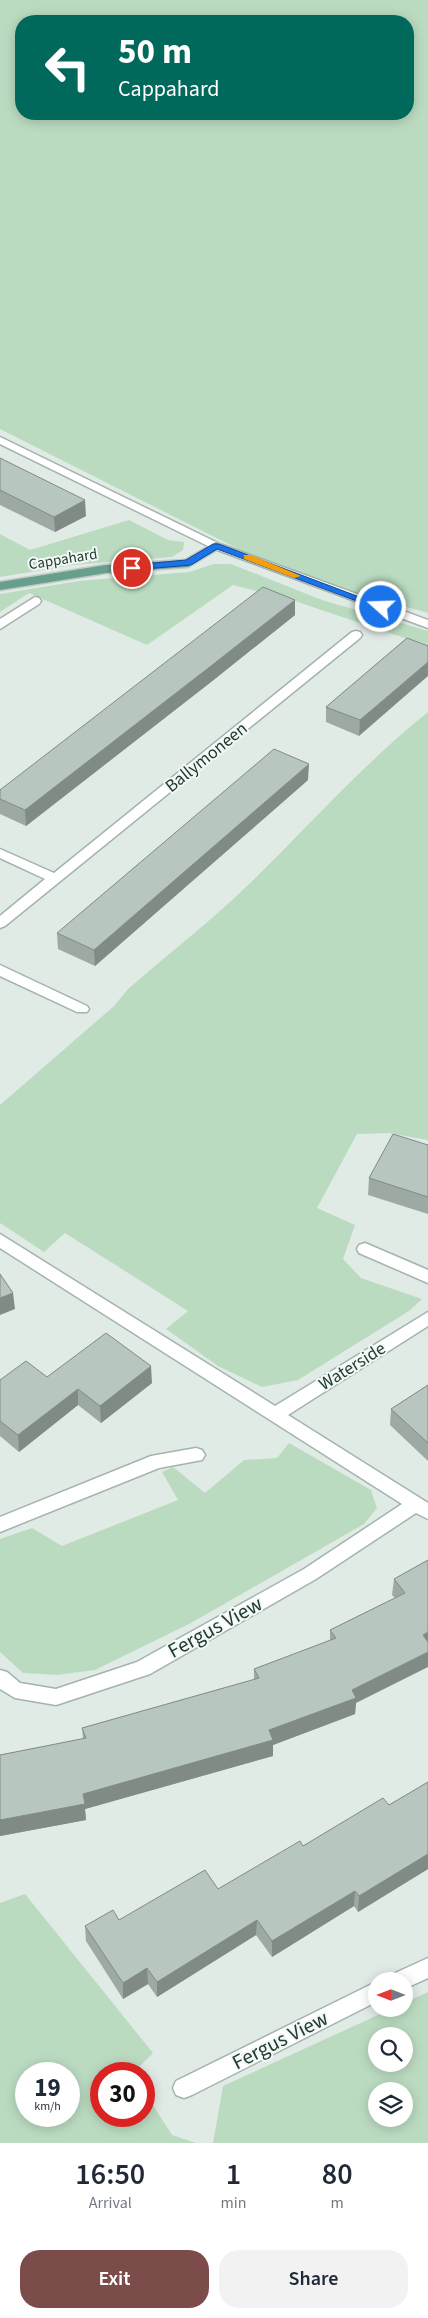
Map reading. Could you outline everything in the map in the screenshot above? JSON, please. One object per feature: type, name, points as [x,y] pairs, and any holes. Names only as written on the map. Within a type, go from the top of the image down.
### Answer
[{"type":"main road","name":"Cappahard","points":[[0,586],[40,578],[106,569],[188,563],[216,546]]},
{"type":"street","points":[[0,440],[216,546],[428,624]]},
{"type":"street","points":[[0,625],[35,601]]},
{"type":"street","name":"Ballymoneen","points":[[0,923],[356,635]]},
{"type":"street","points":[[0,854],[54,878]]},
{"type":"street","points":[[0,970],[82,1009]]},
{"type":"street","points":[[0,1240],[422,1508]]},
{"type":"street","points":[[365,1249],[428,1277]]},
{"type":"street","name":"Waterside","points":[[276,1415],[293,1402],[428,1318]]},
{"type":"street","points":[[0,1525],[157,1461],[196,1455]]},
{"type":"street","name":"Fergus View","points":[[0,1678],[15,1690],[56,1698],[143,1668],[310,1574],[422,1508]]},
{"type":"street","points":[[413,1975],[428,1968]]},
{"type":"street","name":"Fergus View","points":[[184,2088],[368,1996]]},
{"type":"green space","points":[[0,0],[428,0],[428,613],[328,585],[264,562],[0,429]]},
{"type":"green space","points":[[129,520],[168,540],[184,542],[183,550],[172,557],[73,565],[0,577],[0,534],[30,550]]},
{"type":"green space","points":[[214,564],[231,564],[322,600],[428,631],[428,646],[286,598],[233,585],[147,645],[29,593],[0,612],[0,594],[79,581],[189,572]]},
{"type":"green space","points":[[428,712],[428,1140],[389,1133],[357,1134],[317,1208],[355,1225],[343,1259],[361,1278],[422,1299],[409,1311],[298,1380],[262,1387],[218,1366],[166,1329],[188,1311],[65,1233],[44,1252],[0,1223],[0,1105],[114,1006],[128,989],[234,899],[358,774]]},
{"type":"green space","points":[[289,1443],[371,1490],[377,1508],[364,1524],[191,1623],[95,1670],[57,1675],[23,1673],[0,1652],[0,1539],[32,1528],[62,1546],[178,1500],[162,1472],[173,1467],[205,1493],[244,1460],[277,1458]]},
{"type":"green space","points":[[25,1894],[153,2053],[144,2062],[90,2062],[90,2127],[155,2127],[155,2108],[172,2135],[196,2143],[0,2143],[0,1903]]},
{"type":"green space","points":[[428,1992],[428,2143],[213,2143],[223,2086],[371,2018],[412,2018],[413,1999]]},
{"type":"building","points":[[0,458],[85,500],[54,517],[0,490]]},
{"type":"building","points":[[263,587],[295,600],[25,810],[0,799],[0,790]]},
{"type":"building","points":[[407,638],[428,646],[428,662],[360,720],[326,707]]},
{"type":"building","points":[[274,749],[309,764],[94,950],[57,933]]},
{"type":"building","points":[[393,1134],[428,1145],[428,1197],[369,1178]]},
{"type":"building","points":[[0,1274],[13,1293],[0,1298]]},
{"type":"building","points":[[106,1333],[151,1366],[100,1406],[78,1389],[18,1435],[0,1421],[0,1380],[26,1361],[47,1377]]},
{"type":"building","points":[[428,1385],[428,1443],[391,1409]]},
{"type":"building","points":[[428,1560],[428,1632],[423,1635],[428,1642],[428,1652],[352,1690],[356,1698],[269,1730],[273,1740],[83,1794],[85,1804],[0,1820],[0,1755],[86,1738],[82,1728],[259,1678],[254,1669],[336,1638],[330,1630],[405,1593],[394,1579]]},
{"type":"building","points":[[428,1782],[428,1854],[359,1896],[355,1891],[272,1941],[257,1920],[157,1982],[147,1968],[123,1983],[85,1926],[113,1910],[119,1920],[205,1870],[218,1889],[300,1841],[303,1846],[383,1798],[389,1805]]},
{"type":"slow traffic","points":[[247,557],[297,576]]},
{"type":"route","points":[[132,568],[188,563],[216,546],[381,607]]}]
